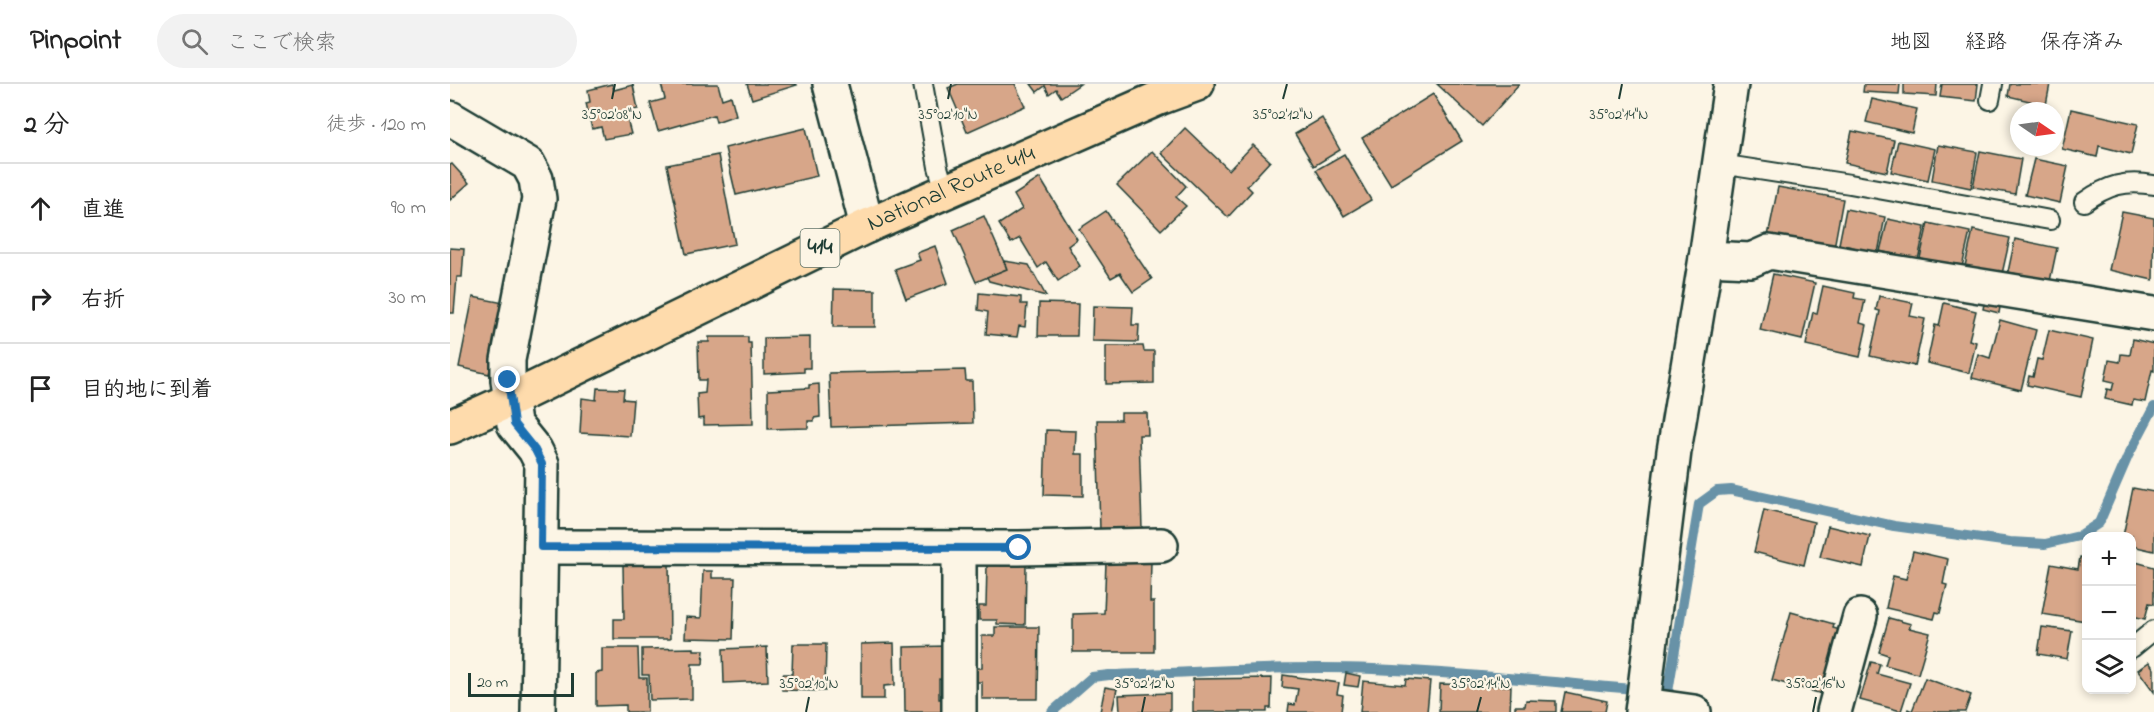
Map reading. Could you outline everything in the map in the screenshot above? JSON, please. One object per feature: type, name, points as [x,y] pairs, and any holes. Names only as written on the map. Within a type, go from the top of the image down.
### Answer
[{"type":"highway","name":"National Route 414","points":[[450,427],[510,400],[867,225],[945,191],[1157,91],[1197,84]]},
{"type":"street","points":[[830,84],[867,225]]},
{"type":"street","points":[[1694,712],[1643,709],[1674,451],[1706,258],[1731,84]]},
{"type":"street","points":[[450,118],[528,164],[536,180],[539,199],[508,360],[514,424],[535,450],[542,464],[538,712]]},
{"type":"street","points":[[1706,258],[1751,260],[1769,252],[2154,314]]},
{"type":"street","points":[[541,547],[958,548],[1161,545]]},
{"type":"street","points":[[958,548],[959,712]]},
{"type":"street","points":[[1834,712],[1860,616]]},
{"type":"lane","points":[[923,84],[938,166],[945,191]]},
{"type":"lane","points":[[1719,164],[1850,184],[2050,220]]},
{"type":"lane","points":[[2084,201],[2107,187],[2130,182],[2154,185]]},
{"type":"lane","points":[[2136,645],[2154,630]]},
{"type":"building","points":[[612,84],[614,90],[633,85],[638,109],[625,112],[631,134],[604,139],[601,127],[592,129],[586,103],[590,102],[588,90]]},
{"type":"building","points":[[661,84],[718,84],[722,99],[731,96],[736,115],[716,122],[714,115],[658,131],[650,103],[665,99]]},
{"type":"building","points":[[747,84],[796,84],[797,85],[752,99]]},
{"type":"building","points":[[958,84],[1015,84],[1025,106],[967,132],[948,88]]},
{"type":"building","points":[[1031,84],[1080,84],[1061,97],[1056,89],[1049,94],[1045,86],[1037,92]]},
{"type":"building","points":[[1437,84],[1519,84],[1482,126]]},
{"type":"building","points":[[1864,84],[1900,84],[1899,94],[1863,92]]},
{"type":"building","points":[[1904,84],[1937,84],[1936,96],[1904,94]]},
{"type":"building","points":[[1942,84],[1978,84],[1976,101],[1940,97]]},
{"type":"building","points":[[2010,84],[2050,84],[2047,102],[2033,102],[2008,96]]},
{"type":"building","points":[[1433,94],[1462,141],[1391,185],[1362,138]]},
{"type":"building","points":[[1872,99],[1917,109],[1912,133],[1866,122]]},
{"type":"building","points":[[2071,109],[2138,124],[2131,154],[2099,146],[2097,157],[2064,149]]},
{"type":"building","points":[[1322,118],[1340,150],[1314,166],[1295,134]]},
{"type":"building","points":[[806,128],[817,176],[736,195],[725,148]]},
{"type":"building","points":[[1185,128],[1229,170],[1253,145],[1270,161],[1247,186],[1252,191],[1228,217],[1161,153]]},
{"type":"building","points":[[1852,131],[1894,140],[1887,172],[1845,163]]},
{"type":"building","points":[[1898,141],[1935,149],[1928,180],[1891,172]]},
{"type":"building","points":[[1938,145],[1977,152],[1971,188],[1932,180]]},
{"type":"building","points":[[1152,151],[1186,186],[1176,197],[1186,206],[1161,230],[1117,185]]},
{"type":"building","points":[[1980,151],[2021,159],[2015,194],[1973,187]]},
{"type":"building","points":[[1344,154],[1371,200],[1344,216],[1316,170]]},
{"type":"building","points":[[718,155],[735,244],[686,254],[667,165]]},
{"type":"building","points":[[2034,159],[2068,166],[2060,203],[2025,195]]},
{"type":"building","points":[[452,164],[469,183],[450,200],[450,165]]},
{"type":"building","points":[[1040,178],[1077,239],[1068,246],[1080,266],[1058,281],[1046,262],[1038,268],[1020,238],[1011,243],[999,224],[1022,209],[1014,195]]},
{"type":"building","points":[[1778,187],[1843,199],[1834,248],[1768,236]]},
{"type":"building","points":[[1846,209],[1885,217],[1878,253],[1839,244]]},
{"type":"building","points":[[1106,211],[1152,279],[1133,292],[1120,273],[1111,278],[1079,229]]},
{"type":"building","points":[[2122,212],[2154,218],[2153,280],[2109,270]]},
{"type":"building","points":[[984,216],[1007,269],[976,282],[953,230]]},
{"type":"building","points":[[1888,219],[1925,227],[1918,260],[1880,251]]},
{"type":"building","points":[[1928,223],[1970,232],[1962,267],[1920,258]]},
{"type":"building","points":[[1973,230],[2010,238],[2002,274],[1965,266]]},
{"type":"building","points":[[2015,239],[2057,248],[2050,281],[2008,272]]},
{"type":"building","points":[[935,246],[948,283],[906,299],[895,269],[920,260],[917,253]]},
{"type":"building","points":[[450,248],[464,249],[462,277],[457,277],[454,313],[450,313]]},
{"type":"building","points":[[1004,261],[1029,265],[1046,296],[989,281],[987,277],[1007,269]]},
{"type":"building","points":[[1773,274],[1815,283],[1802,340],[1760,330]]},
{"type":"building","points":[[1823,286],[1855,293],[1854,298],[1865,300],[1860,323],[1867,325],[1860,357],[1806,345],[1813,312],[1817,313]]},
{"type":"building","points":[[834,289],[875,290],[875,327],[833,327]]},
{"type":"building","points":[[979,293],[1021,297],[1021,304],[1027,304],[1025,327],[1019,326],[1017,337],[986,334],[988,312],[978,310]]},
{"type":"building","points":[[1879,296],[1913,303],[1910,316],[1925,319],[1915,366],[1870,356],[1880,311],[1876,310]]},
{"type":"building","points":[[473,297],[504,303],[489,374],[459,367]]},
{"type":"building","points":[[1039,303],[1078,304],[1077,336],[1038,336]]},
{"type":"building","points":[[1944,303],[1976,311],[1969,340],[1976,342],[1969,373],[1927,363],[1935,325],[1939,326]]},
{"type":"building","points":[[1984,304],[2000,307],[1999,313],[1983,309]]},
{"type":"building","points":[[1093,306],[1133,307],[1132,325],[1139,325],[1138,342],[1092,341]]},
{"type":"building","points":[[2000,320],[2036,330],[2021,390],[1972,378],[1978,354],[1990,358]]},
{"type":"building","points":[[2049,330],[2093,340],[2081,397],[2027,385],[2029,376],[2033,377],[2037,359],[2042,360]]},
{"type":"building","points":[[709,337],[748,337],[748,343],[751,343],[753,424],[704,425],[704,418],[698,419],[697,394],[705,393],[706,380],[699,380],[698,342],[709,342]]},
{"type":"building","points":[[810,337],[810,368],[804,368],[804,372],[764,374],[764,338]]},
{"type":"building","points":[[2133,339],[2154,344],[2154,371],[2152,370],[2145,402],[2133,400],[2132,405],[2105,399],[2107,389],[2112,390],[2114,382],[2105,380],[2109,360],[2120,362],[2121,354],[2130,355]]},
{"type":"building","points":[[1106,346],[1143,346],[1144,351],[1154,351],[1154,383],[1106,384]]},
{"type":"building","points":[[965,370],[966,381],[972,381],[973,423],[831,427],[829,373]]},
{"type":"building","points":[[819,384],[820,417],[814,418],[814,421],[808,421],[808,428],[768,429],[768,390],[809,388],[809,385]]},
{"type":"building","points":[[597,388],[624,389],[623,399],[633,400],[630,436],[580,433],[582,398],[596,400]]},
{"type":"building","points":[[1121,413],[1147,413],[1148,435],[1139,435],[1142,529],[1100,531],[1097,420],[1121,420]]},
{"type":"building","points":[[1046,430],[1076,431],[1075,454],[1083,454],[1083,496],[1044,495]]},
{"type":"building","points":[[2133,488],[2154,492],[2154,551],[2136,547],[2136,532],[2124,532]]},
{"type":"building","points":[[1764,510],[1814,522],[1804,565],[1754,552]]},
{"type":"building","points":[[1828,526],[1870,536],[1863,567],[1820,557]]},
{"type":"building","points":[[1913,551],[1948,559],[1943,584],[1947,585],[1940,613],[1936,612],[1934,619],[1886,608],[1893,576],[1906,579]]},
{"type":"building","points":[[2080,557],[2082,557],[2082,620],[2042,614],[2051,564],[2078,569]]},
{"type":"building","points":[[640,561],[669,561],[670,639],[614,639],[614,619],[624,619],[623,565],[640,565]]},
{"type":"building","points":[[1151,561],[1150,602],[1154,602],[1154,652],[1073,652],[1073,614],[1104,613],[1106,562]]},
{"type":"building","points":[[2136,562],[2154,567],[2154,604],[2149,603],[2145,619],[2136,617]]},
{"type":"building","points":[[987,564],[1026,565],[1025,625],[997,624],[997,620],[979,620],[979,606],[986,606]]},
{"type":"building","points":[[703,571],[712,571],[712,578],[735,578],[733,639],[685,638],[686,617],[701,618]]},
{"type":"building","points":[[1791,612],[1834,624],[1833,628],[1844,631],[1826,695],[1772,680]]},
{"type":"building","points":[[1889,618],[1911,624],[1909,628],[1930,633],[1918,674],[1885,665],[1888,655],[1879,652]]},
{"type":"building","points":[[995,627],[1039,627],[1038,699],[982,699],[982,682],[975,682],[975,668],[982,668],[982,636],[995,636]]},
{"type":"building","points":[[2042,627],[2072,631],[2067,659],[2038,654]]},
{"type":"building","points":[[894,643],[895,685],[884,686],[884,699],[861,699],[861,644]]},
{"type":"building","points":[[793,644],[826,644],[825,691],[782,690],[783,674],[792,674]]},
{"type":"building","points":[[946,646],[947,680],[939,679],[939,699],[947,699],[947,712],[905,712],[904,647]]},
{"type":"building","points":[[767,647],[768,681],[724,683],[723,649]]},
{"type":"building","points":[[602,648],[638,648],[639,678],[647,678],[647,712],[626,712],[626,705],[596,706],[596,673],[602,672]]},
{"type":"building","points":[[694,648],[694,650],[704,650],[703,664],[692,664],[692,699],[650,700],[649,675],[642,675],[642,649]]},
{"type":"building","points":[[1871,662],[1880,664],[1877,674],[1910,683],[1901,711],[1860,700]]},
{"type":"building","points":[[2149,662],[2154,669],[2154,692],[2138,670]]},
{"type":"building","points":[[1346,673],[1360,676],[1358,687],[1344,685]]},
{"type":"building","points":[[1283,675],[1339,683],[1337,694],[1343,695],[1341,712],[1288,712],[1289,704],[1295,705],[1298,689],[1282,687]]},
{"type":"building","points":[[1272,678],[1271,708],[1267,708],[1267,712],[1193,712],[1193,679]]},
{"type":"building","points":[[1925,678],[1971,695],[1965,712],[1907,712],[1908,709],[1912,711]]},
{"type":"building","points":[[1406,679],[1430,681],[1427,712],[1360,712],[1363,681],[1405,685]]},
{"type":"building","points":[[1440,684],[1511,686],[1510,712],[1439,712]]},
{"type":"building","points":[[1105,687],[1117,689],[1112,712],[1100,712]]},
{"type":"building","points":[[1565,692],[1607,701],[1605,712],[1561,712]]},
{"type":"building","points":[[1170,693],[1170,712],[1120,712],[1119,695]]},
{"type":"building","points":[[1526,700],[1556,701],[1556,712],[1515,712],[1515,706],[1525,706]]},
{"type":"waterway","points":[[1052,712],[1092,677],[1274,669],[1340,668],[1410,671],[1668,692],[1699,504],[1717,491],[1731,490],[1894,526],[2010,542],[2045,544],[2079,536],[2099,523],[2128,456],[2154,407]]},
{"type":"route","points":[[508,380],[514,424],[535,450],[542,464],[541,547],[1019,548]]}]
